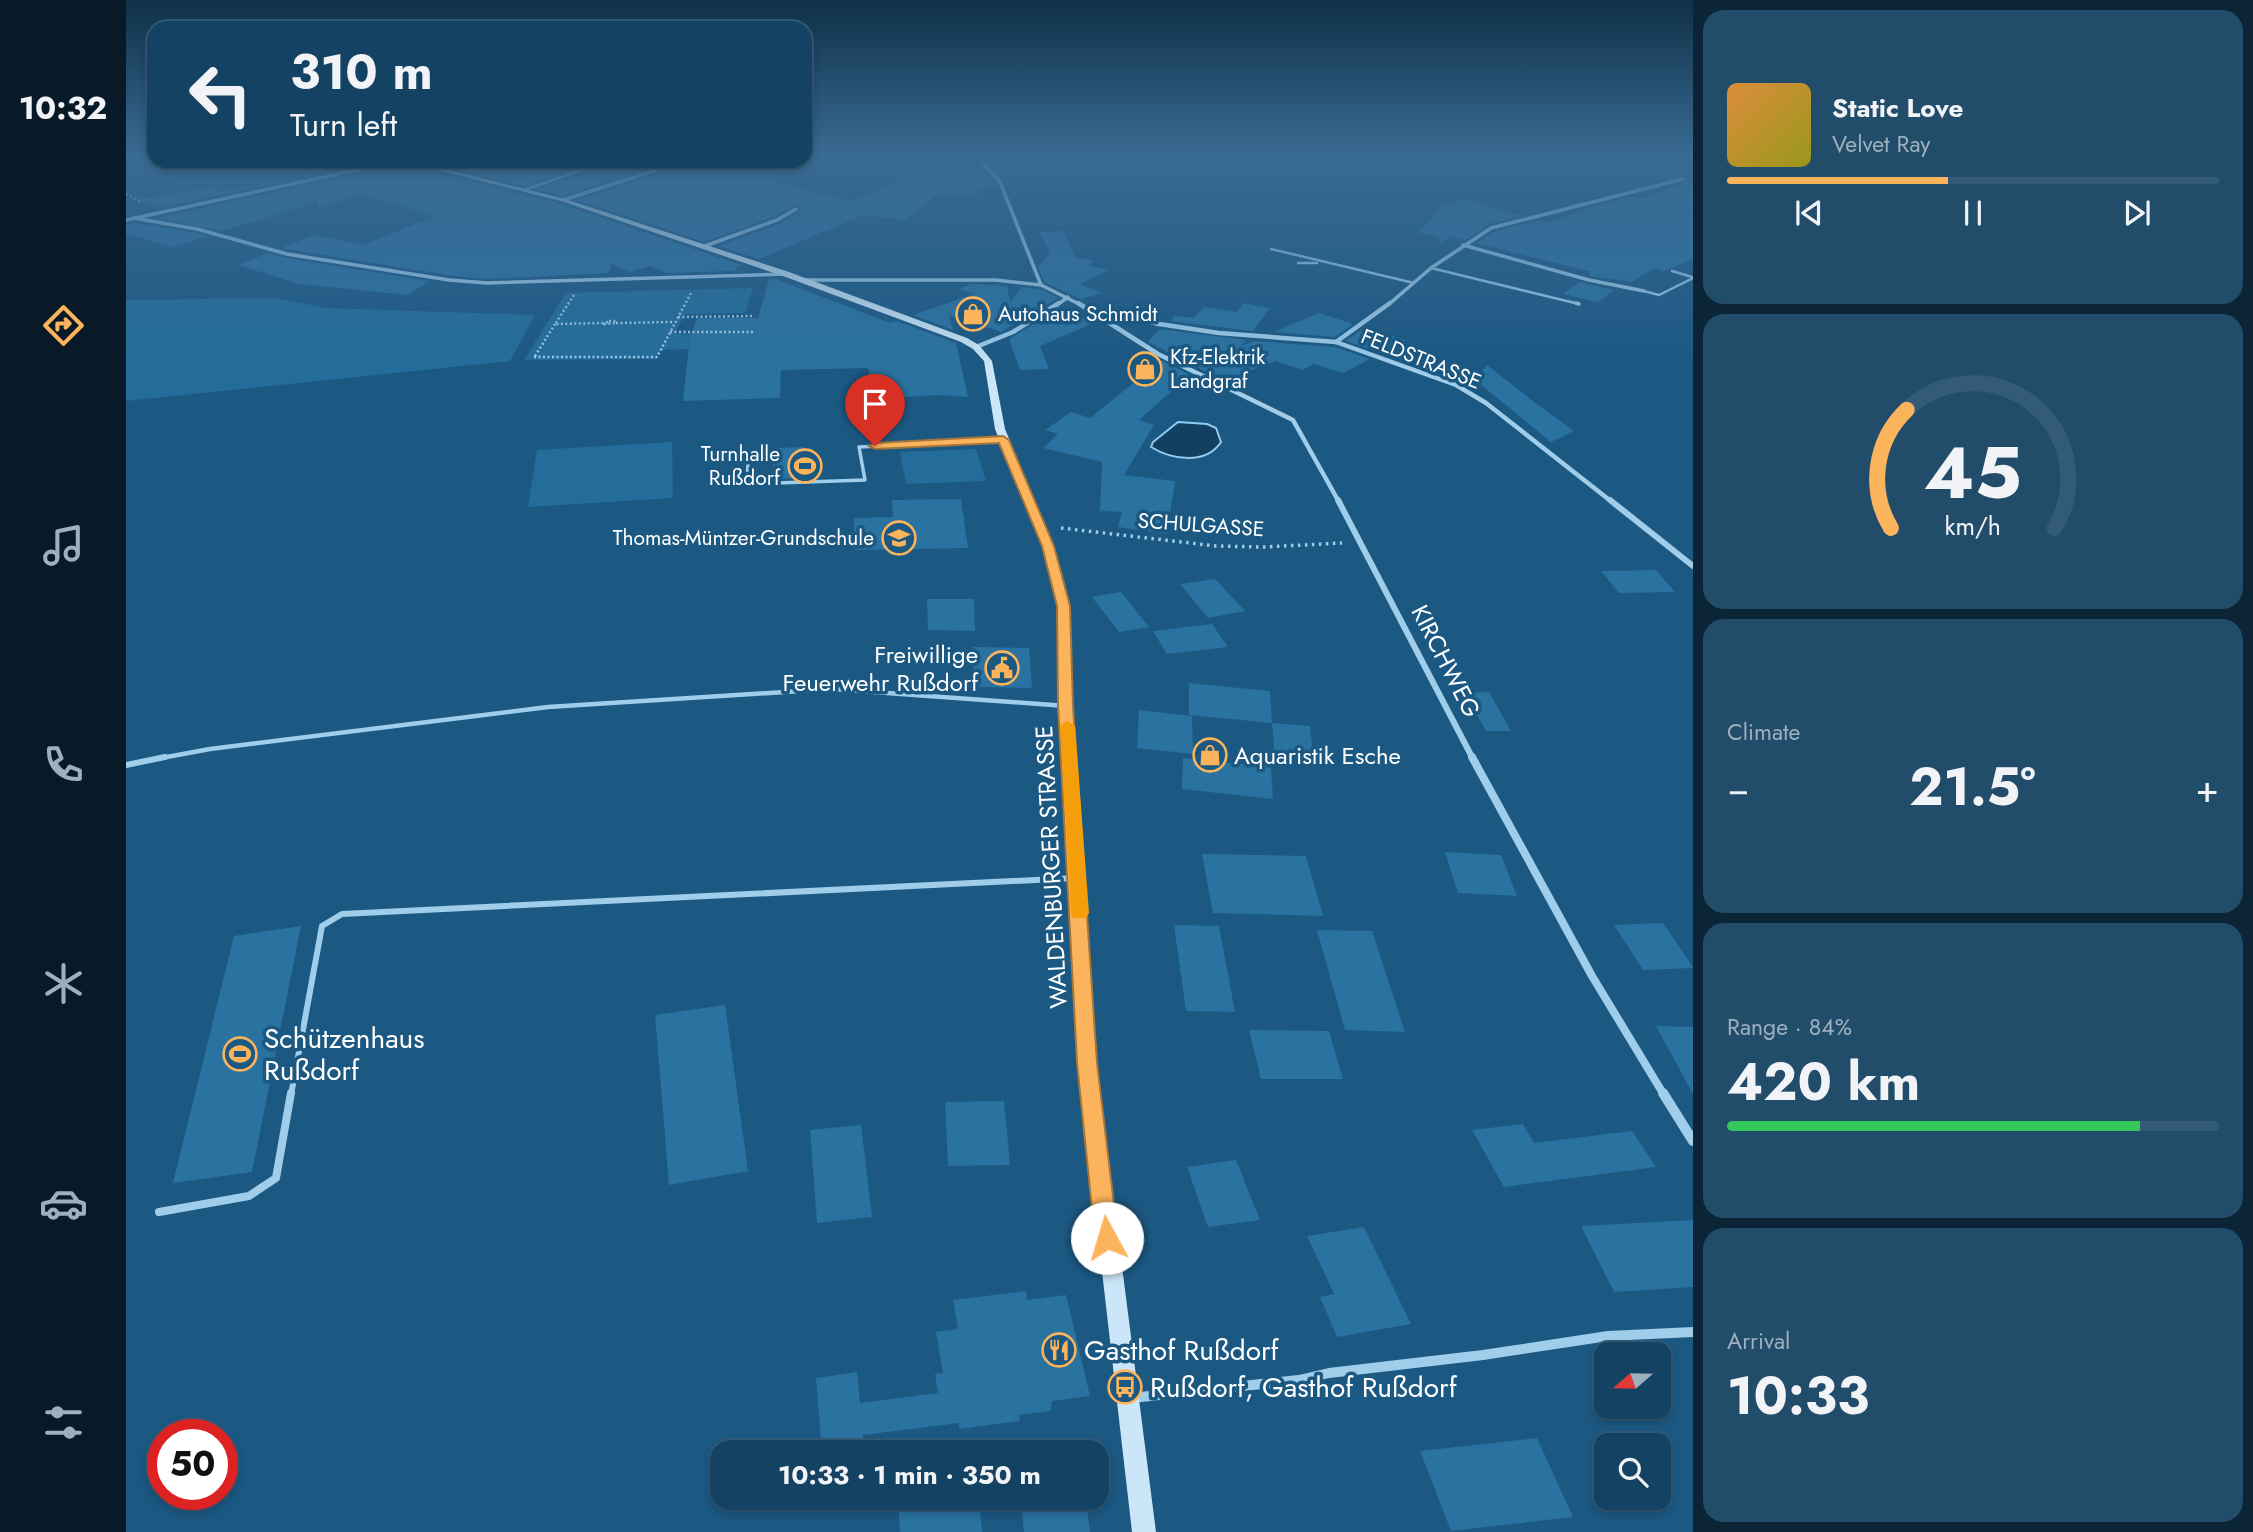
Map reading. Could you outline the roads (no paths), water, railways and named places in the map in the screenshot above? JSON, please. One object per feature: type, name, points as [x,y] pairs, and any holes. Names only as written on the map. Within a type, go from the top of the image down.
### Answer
[{"type":"main road","points":[[639,224],[786,274],[976,347]]},
{"type":"main road","name":"WALDENBURGER STRASSE","points":[[976,347],[988,361],[1003,440],[1048,546],[1063,606],[1066,706],[1087,1063],[1144,1532]]},
{"type":"street","points":[[171,224],[287,254],[449,281],[487,283],[786,274]]},
{"type":"street","points":[[705,246],[765,224]]},
{"type":"street","points":[[1017,224],[1041,285]]},
{"type":"street","points":[[1336,342],[1381,311],[1431,268],[1463,245],[1501,224]]},
{"type":"street","points":[[1463,245],[1565,274],[1644,291]]},
{"type":"street","name":"KIRCHWEG","points":[[802,280],[996,280],[1041,285],[1068,297],[1157,354],[1293,420],[1361,542],[1484,780],[1567,933],[1614,1016],[1693,1142]]},
{"type":"street","points":[[976,347],[999,340],[1032,323],[1068,297]]},
{"type":"street","name":"FELDSTRASSE","points":[[1083,306],[1159,324],[1219,333],[1336,342],[1456,386],[1486,402],[1693,566]]},
{"type":"street","points":[[1127,1399],[1299,1380],[1329,1373],[1608,1336],[1693,1332]]},
{"type":"lane","points":[[1271,249],[1414,283]]},
{"type":"lane","points":[[1298,263],[1330,263]]},
{"type":"lane","points":[[1431,268],[1579,304]]},
{"type":"lane","points":[[1672,271],[1693,277]]},
{"type":"lane","points":[[1644,291],[1659,295],[1693,277]]},
{"type":"lane","points":[[748,463],[747,484],[865,480],[859,447],[1003,440]]},
{"type":"lane","points":[[126,765],[210,749],[548,707],[832,689],[1066,706]]},
{"type":"lane","points":[[159,1212],[249,1196],[276,1178],[322,926],[342,914],[1078,878]]},
{"type":"place","name":"Autohaus Schmidt","points":[[973,314]]},
{"type":"place","name":"Kfz-Elektrik Landgraf","points":[[1145,369]]},
{"type":"place","name":"Turnhalle Rußdorf","points":[[805,466]]},
{"type":"place","name":"Thomas-Müntzer-Grundschule","points":[[899,538]]},
{"type":"place","name":"Freiwillige Feuerwehr Rußdorf","points":[[1002,668]]},
{"type":"place","name":"Aquaristik Esche","points":[[1210,755]]},
{"type":"place","name":"Schützenhaus Rußdorf","points":[[240,1054]]},
{"type":"place","name":"Gasthof Rußdorf","points":[[1059,1350]]},
{"type":"place","name":"Rußdorf, Gasthof Rußdorf","points":[[1125,1387]]}]
